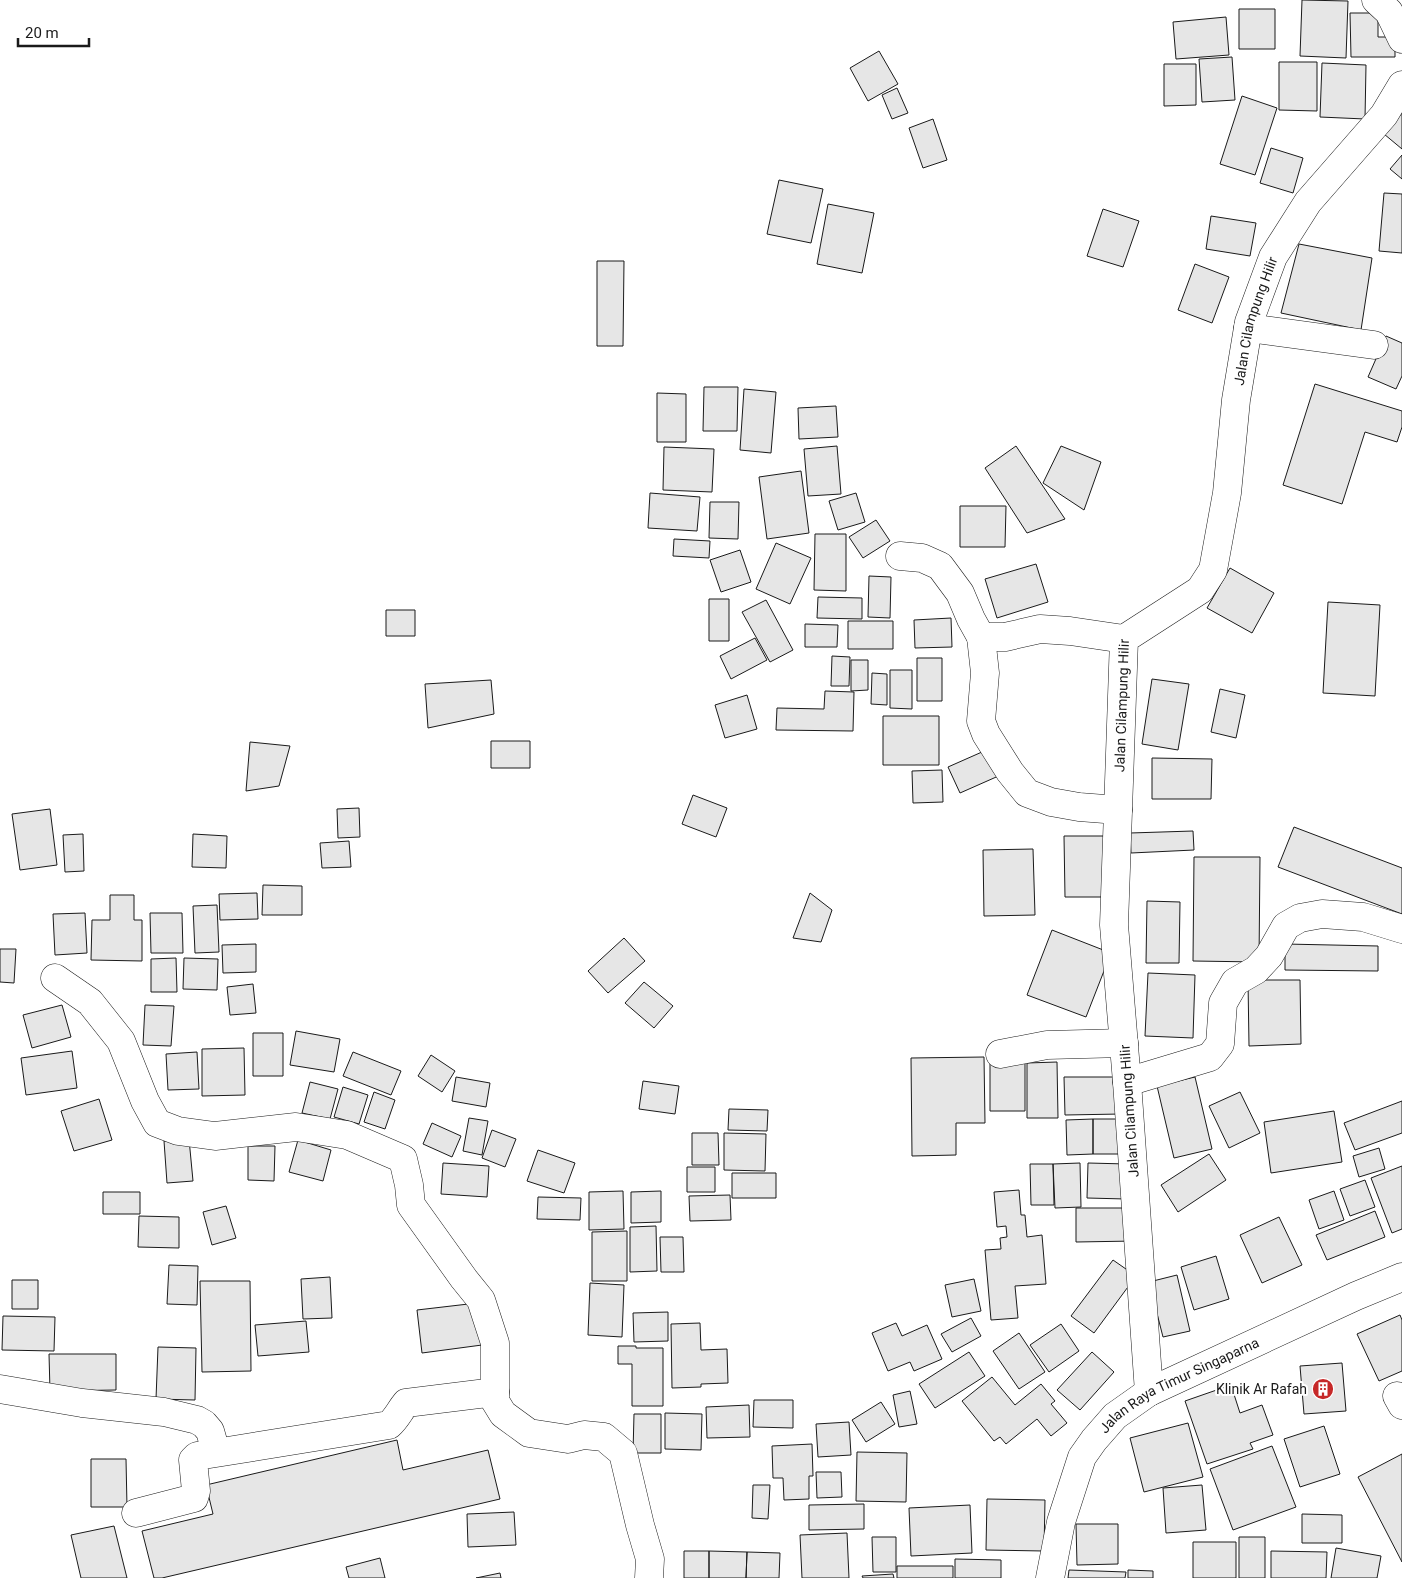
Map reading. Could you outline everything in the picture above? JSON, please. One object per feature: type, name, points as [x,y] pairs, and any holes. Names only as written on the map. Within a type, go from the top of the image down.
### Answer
[{"type":"street","points":[[1376,0],[1389,12],[1402,40]]},
{"type":"street","name":"Jalan Cilampung Hilir","points":[[1149,1392],[1114,925],[1124,639],[1200,590],[1213,570],[1228,493],[1236,400],[1248,328],[1273,258],[1308,202],[1384,115],[1402,85]]},
{"type":"street","points":[[1248,328],[1374,345]]},
{"type":"street","points":[[900,556],[922,558],[940,566],[960,593],[980,637],[985,673],[981,721],[986,734],[1010,772],[1027,793],[1052,802],[1079,807],[1118,810]]},
{"type":"street","points":[[980,637],[1005,637],[1040,630],[1070,631],[1124,639]]},
{"type":"street","points":[[1127,1082],[1210,1057],[1220,1044],[1223,1004],[1235,982],[1256,970],[1269,956],[1286,926],[1300,918],[1322,914],[1363,917],[1402,929]]},
{"type":"street","points":[[55,978],[90,1002],[121,1041],[145,1101],[157,1123],[178,1131],[215,1136],[296,1127],[347,1135],[403,1159],[411,1205],[481,1300],[495,1343],[495,1401],[502,1414],[529,1433],[568,1439],[584,1435],[604,1437],[623,1453],[650,1559],[649,1578]]},
{"type":"street","points":[[1000,1054],[1047,1045],[1124,1043]]},
{"type":"street","name":"Jalan Raya Timur Singaparna","points":[[1050,1578],[1061,1522],[1082,1457],[1115,1416],[1149,1392],[1356,1296],[1402,1277]]},
{"type":"street","points":[[0,1390],[82,1403],[164,1412],[197,1420],[210,1431],[216,1452]]},
{"type":"street","points":[[136,1513],[194,1498],[196,1491],[193,1460],[197,1456],[389,1425],[395,1420],[406,1403],[495,1392]]},
{"type":"building","points":[[1302,0],[1348,1],[1346,58],[1300,56]]},
{"type":"building","points":[[1239,9],[1275,9],[1275,49],[1239,49]]},
{"type":"building","points":[[1350,13],[1378,13],[1378,37],[1395,37],[1395,57],[1351,57]]},
{"type":"building","points":[[1226,17],[1229,55],[1176,59],[1173,22]]},
{"type":"building","points":[[879,51],[898,84],[868,101],[850,68]]},
{"type":"building","points":[[1232,57],[1235,100],[1202,102],[1199,59]]},
{"type":"building","points":[[1279,62],[1317,62],[1317,111],[1279,110]]},
{"type":"building","points":[[1322,63],[1366,65],[1365,119],[1320,117]]},
{"type":"building","points":[[1164,64],[1196,64],[1196,105],[1164,106]]},
{"type":"building","points":[[897,88],[908,113],[892,119],[882,95]]},
{"type":"building","points":[[1242,96],[1277,108],[1255,175],[1220,164]]},
{"type":"building","points":[[1402,113],[1402,149],[1384,134]]},
{"type":"building","points":[[933,119],[947,160],[923,168],[909,128]]},
{"type":"building","points":[[1271,148],[1303,158],[1293,193],[1260,183]]},
{"type":"building","points":[[1402,155],[1402,179],[1390,169]]},
{"type":"building","points":[[779,180],[823,189],[811,243],[767,234]]},
{"type":"building","points":[[1384,193],[1402,194],[1402,253],[1379,251]]},
{"type":"building","points":[[828,204],[874,213],[862,273],[817,264]]},
{"type":"building","points":[[1103,209],[1139,221],[1123,267],[1087,256]]},
{"type":"building","points":[[1211,216],[1256,223],[1250,256],[1206,249]]},
{"type":"building","points":[[1299,244],[1372,258],[1361,330],[1281,313]]},
{"type":"building","points":[[597,261],[624,261],[623,346],[597,346]]},
{"type":"building","points":[[1195,264],[1229,277],[1212,323],[1178,310]]},
{"type":"building","points":[[1386,336],[1402,343],[1402,376],[1396,389],[1368,377]]},
{"type":"building","points":[[1315,384],[1402,411],[1402,427],[1397,442],[1365,432],[1342,504],[1283,485]]},
{"type":"building","points":[[704,387],[738,387],[737,431],[703,431]]},
{"type":"building","points":[[744,389],[776,392],[771,453],[740,450]]},
{"type":"building","points":[[657,393],[686,394],[686,442],[657,442]]},
{"type":"building","points":[[836,406],[838,437],[799,439],[798,408]]},
{"type":"building","points":[[837,446],[841,494],[808,496],[804,449]]},
{"type":"building","points":[[1016,446],[1065,519],[1027,533],[985,468]]},
{"type":"building","points":[[1061,446],[1101,462],[1084,510],[1043,483]]},
{"type":"building","points":[[664,447],[714,449],[712,492],[663,490]]},
{"type":"building","points":[[801,471],[809,533],[767,539],[759,477]]},
{"type":"building","points":[[650,493],[700,497],[697,531],[648,528]]},
{"type":"building","points":[[856,493],[865,522],[838,530],[829,501]]},
{"type":"building","points":[[710,502],[739,502],[738,539],[709,538]]},
{"type":"building","points":[[960,506],[1006,506],[1005,547],[960,547]]},
{"type":"building","points":[[876,520],[890,541],[863,558],[849,537]]},
{"type":"building","points":[[815,534],[846,534],[846,591],[814,590]]},
{"type":"building","points":[[674,539],[710,541],[709,558],[673,556]]},
{"type":"building","points":[[776,543],[811,558],[790,604],[756,589]]},
{"type":"building","points":[[740,550],[751,582],[721,592],[710,560]]},
{"type":"building","points":[[1036,564],[1048,602],[997,618],[985,579]]},
{"type":"building","points":[[1230,568],[1274,593],[1252,633],[1207,608]]},
{"type":"building","points":[[869,576],[891,577],[890,618],[868,617]]},
{"type":"building","points":[[818,597],[862,598],[862,619],[817,618]]},
{"type":"building","points":[[709,599],[729,599],[729,641],[709,641]]},
{"type":"building","points":[[766,600],[793,650],[770,662],[742,612]]},
{"type":"building","points":[[1328,602],[1380,605],[1375,696],[1323,693]]},
{"type":"building","points":[[386,610],[415,610],[415,636],[386,636]]},
{"type":"building","points":[[951,618],[952,647],[915,648],[914,620]]},
{"type":"building","points":[[848,621],[893,621],[893,649],[848,649]]},
{"type":"building","points":[[805,624],[838,625],[837,647],[805,647]]},
{"type":"building","points":[[755,638],[767,660],[731,679],[720,656]]},
{"type":"building","points":[[832,656],[850,657],[849,686],[831,686]]},
{"type":"building","points":[[917,658],[942,658],[942,701],[917,701]]},
{"type":"building","points":[[851,660],[868,660],[868,690],[851,691]]},
{"type":"building","points":[[890,670],[912,670],[912,709],[890,708]]},
{"type":"building","points":[[872,673],[887,674],[887,705],[871,704]]},
{"type":"building","points":[[1152,679],[1189,684],[1178,750],[1142,744]]},
{"type":"building","points":[[491,680],[494,714],[428,728],[425,684]]},
{"type":"building","points":[[1220,689],[1245,695],[1236,738],[1211,732]]},
{"type":"building","points":[[825,691],[854,692],[853,731],[776,730],[777,708],[824,709]]},
{"type":"building","points":[[747,695],[757,729],[725,738],[715,705]]},
{"type":"building","points":[[883,716],[939,716],[939,765],[883,765]]},
{"type":"building","points":[[491,741],[530,741],[530,768],[491,768]]},
{"type":"building","points":[[250,742],[290,746],[279,786],[246,791]]},
{"type":"building","points":[[991,748],[1003,774],[960,793],[948,767]]},
{"type":"building","points":[[1152,758],[1212,759],[1211,799],[1152,799]]},
{"type":"building","points":[[942,770],[943,802],[913,803],[912,771]]},
{"type":"building","points":[[693,795],[727,808],[716,837],[682,824]]},
{"type":"building","points":[[359,808],[360,837],[338,838],[337,809]]},
{"type":"building","points":[[50,809],[57,865],[20,870],[12,814]]},
{"type":"building","points":[[1294,827],[1402,868],[1402,914],[1278,867]]},
{"type":"building","points":[[1193,831],[1194,850],[1131,853],[1130,833]]},
{"type":"building","points":[[83,834],[84,871],[65,872],[63,835]]},
{"type":"building","points":[[193,834],[227,836],[226,868],[192,867]]},
{"type":"building","points":[[1064,836],[1105,836],[1106,897],[1065,897]]},
{"type":"building","points":[[349,841],[351,867],[322,868],[320,843]]},
{"type":"building","points":[[1033,849],[1035,915],[984,916],[983,850]]},
{"type":"building","points":[[1194,857],[1260,857],[1259,962],[1193,961]]},
{"type":"building","points":[[263,885],[302,886],[302,915],[262,915]]},
{"type":"building","points":[[257,893],[258,919],[220,920],[219,894]]},
{"type":"building","points":[[810,893],[832,910],[821,942],[793,938]]},
{"type":"building","points":[[110,895],[134,895],[134,920],[142,920],[142,961],[91,960],[92,920],[110,920]]},
{"type":"building","points":[[1147,901],[1180,902],[1179,963],[1146,963]]},
{"type":"building","points":[[217,905],[219,952],[195,953],[193,906]]},
{"type":"building","points":[[85,913],[87,953],[55,955],[53,914]]},
{"type":"building","points":[[150,913],[182,913],[183,953],[151,953]]},
{"type":"building","points":[[1052,930],[1111,953],[1086,1017],[1027,995]]},
{"type":"building","points":[[624,938],[645,961],[608,993],[588,971]]},
{"type":"building","points":[[256,944],[256,972],[223,973],[222,945]]},
{"type":"building","points":[[1285,944],[1378,946],[1378,971],[1285,970]]},
{"type":"building","points":[[0,949],[16,949],[14,983],[0,982]]},
{"type":"building","points":[[176,958],[177,992],[151,992],[151,959]]},
{"type":"building","points":[[184,958],[218,959],[217,990],[183,989]]},
{"type":"building","points":[[1148,973],[1195,975],[1193,1038],[1145,1036]]},
{"type":"building","points":[[1248,980],[1300,980],[1301,1044],[1249,1046]]},
{"type":"building","points":[[644,982],[673,1006],[654,1028],[625,1003]]},
{"type":"building","points":[[253,984],[256,1013],[230,1015],[227,987]]},
{"type":"building","points":[[62,1005],[71,1037],[32,1048],[23,1015]]},
{"type":"building","points":[[145,1005],[174,1006],[171,1046],[143,1045]]},
{"type":"building","points":[[296,1031],[340,1039],[334,1072],[290,1065]]},
{"type":"building","points":[[253,1033],[283,1033],[283,1076],[253,1076]]},
{"type":"building","points":[[244,1048],[245,1095],[202,1096],[202,1049]]},
{"type":"building","points":[[72,1051],[77,1088],[26,1095],[21,1058]]},
{"type":"building","points":[[197,1052],[199,1089],[168,1090],[166,1054]]},
{"type":"building","points":[[353,1052],[401,1071],[391,1095],[343,1076]]},
{"type":"building","points":[[431,1055],[455,1071],[442,1092],[418,1076]]},
{"type":"building","points":[[984,1057],[985,1123],[956,1123],[956,1155],[912,1156],[911,1058]]},
{"type":"building","points":[[990,1058],[1025,1058],[1025,1111],[990,1111]]},
{"type":"building","points":[[1057,1062],[1058,1118],[1027,1118],[1027,1063]]},
{"type":"building","points":[[456,1077],[490,1083],[486,1107],[452,1101]]},
{"type":"building","points":[[1064,1077],[1121,1077],[1121,1114],[1065,1115]]},
{"type":"building","points":[[1195,1077],[1212,1149],[1174,1158],[1157,1086]]},
{"type":"building","points":[[643,1081],[679,1086],[675,1114],[639,1109]]},
{"type":"building","points":[[310,1082],[338,1089],[330,1119],[302,1113]]},
{"type":"building","points":[[343,1087],[368,1095],[359,1124],[334,1117]]},
{"type":"building","points":[[374,1092],[395,1100],[385,1129],[364,1122]]},
{"type":"building","points":[[1240,1092],[1260,1133],[1229,1148],[1209,1106]]},
{"type":"building","points":[[99,1099],[112,1140],[74,1151],[61,1111]]},
{"type":"building","points":[[1402,1101],[1402,1133],[1355,1150],[1344,1123]]},
{"type":"building","points":[[729,1109],[768,1110],[767,1131],[728,1130]]},
{"type":"building","points":[[1334,1111],[1342,1162],[1271,1173],[1264,1122]]},
{"type":"building","points":[[469,1118],[488,1121],[482,1155],[463,1151]]},
{"type":"building","points":[[1093,1119],[1124,1119],[1124,1154],[1093,1154]]},
{"type":"building","points":[[1093,1119],[1093,1154],[1067,1155],[1066,1120]]},
{"type":"building","points":[[432,1123],[461,1136],[452,1157],[423,1144]]},
{"type":"building","points":[[492,1130],[516,1139],[505,1167],[482,1158]]},
{"type":"building","points":[[692,1133],[718,1133],[719,1165],[692,1165]]},
{"type":"building","points":[[724,1133],[766,1134],[765,1171],[724,1170]]},
{"type":"building","points":[[189,1139],[193,1181],[167,1183],[164,1141]]},
{"type":"building","points":[[298,1140],[331,1150],[323,1181],[289,1172]]},
{"type":"building","points":[[248,1146],[275,1146],[274,1181],[248,1180]]},
{"type":"building","points":[[1379,1148],[1385,1169],[1359,1177],[1353,1156]]},
{"type":"building","points":[[538,1150],[575,1163],[564,1193],[527,1181]]},
{"type":"building","points":[[1209,1154],[1226,1180],[1178,1212],[1161,1185]]},
{"type":"building","points":[[443,1163],[489,1166],[487,1197],[441,1194]]},
{"type":"building","points":[[1080,1163],[1081,1207],[1055,1208],[1053,1164]]},
{"type":"building","points":[[1088,1163],[1127,1164],[1126,1199],[1087,1198]]},
{"type":"building","points":[[1030,1164],[1053,1164],[1054,1205],[1031,1205]]},
{"type":"building","points":[[1402,1166],[1402,1229],[1392,1233],[1371,1178]]},
{"type":"building","points":[[687,1167],[715,1167],[715,1192],[687,1192]]},
{"type":"building","points":[[732,1173],[776,1173],[776,1198],[732,1198]]},
{"type":"building","points":[[1365,1180],[1375,1207],[1350,1216],[1340,1189]]},
{"type":"building","points":[[1019,1190],[1021,1215],[1025,1215],[1027,1237],[1042,1235],[1046,1284],[1015,1286],[1018,1318],[991,1320],[985,1250],[1001,1249],[1000,1238],[1007,1237],[1006,1226],[997,1227],[994,1192]]},
{"type":"building","points":[[623,1191],[624,1229],[589,1230],[589,1192]]},
{"type":"building","points":[[661,1191],[661,1222],[631,1223],[631,1192]]},
{"type":"building","points":[[1334,1191],[1344,1220],[1319,1229],[1309,1200]]},
{"type":"building","points":[[103,1192],[140,1192],[140,1214],[103,1214]]},
{"type":"building","points":[[730,1195],[731,1220],[690,1221],[689,1196]]},
{"type":"building","points":[[538,1197],[581,1198],[580,1220],[537,1219]]},
{"type":"building","points":[[226,1206],[236,1238],[212,1245],[203,1212]]},
{"type":"building","points":[[1076,1208],[1134,1208],[1135,1241],[1076,1242]]},
{"type":"building","points":[[1375,1211],[1385,1237],[1327,1260],[1316,1235]]},
{"type":"building","points":[[139,1216],[179,1217],[179,1248],[138,1247]]},
{"type":"building","points":[[1279,1217],[1302,1265],[1262,1283],[1240,1235]]},
{"type":"building","points":[[656,1226],[657,1271],[630,1272],[630,1227]]},
{"type":"building","points":[[627,1231],[627,1281],[592,1281],[592,1232]]},
{"type":"building","points":[[660,1237],[683,1237],[684,1272],[661,1272]]},
{"type":"building","points":[[1216,1256],[1229,1299],[1194,1310],[1181,1267]]},
{"type":"building","points":[[1113,1260],[1136,1276],[1094,1333],[1071,1316]]},
{"type":"building","points":[[169,1265],[198,1266],[197,1305],[167,1304]]},
{"type":"building","points":[[1177,1275],[1190,1331],[1163,1337],[1149,1282]]},
{"type":"building","points":[[330,1277],[332,1318],[303,1319],[301,1279]]},
{"type":"building","points":[[974,1279],[981,1311],[952,1317],[945,1285]]},
{"type":"building","points":[[12,1280],[38,1280],[38,1309],[12,1309]]},
{"type":"building","points":[[200,1281],[250,1281],[251,1371],[202,1372]]},
{"type":"building","points":[[590,1283],[624,1285],[622,1337],[588,1335]]},
{"type":"building","points":[[477,1303],[482,1345],[422,1353],[417,1310]]},
{"type":"building","points":[[668,1312],[668,1341],[634,1342],[633,1313]]},
{"type":"building","points":[[1400,1315],[1402,1320],[1402,1371],[1379,1381],[1357,1334]]},
{"type":"building","points":[[3,1316],[55,1317],[54,1351],[2,1350]]},
{"type":"building","points":[[971,1318],[981,1336],[952,1352],[941,1334]]},
{"type":"building","points":[[306,1321],[309,1352],[258,1356],[255,1325]]},
{"type":"building","points":[[700,1323],[701,1350],[727,1349],[728,1383],[701,1384],[701,1387],[672,1388],[671,1324]]},
{"type":"building","points":[[896,1323],[902,1336],[927,1325],[942,1359],[914,1371],[910,1362],[888,1371],[872,1333]]},
{"type":"building","points":[[1061,1324],[1079,1351],[1049,1372],[1030,1345]]},
{"type":"building","points":[[1019,1333],[1045,1372],[1019,1389],[993,1351]]},
{"type":"building","points":[[618,1346],[663,1348],[663,1406],[632,1406],[632,1364],[618,1364]]},
{"type":"building","points":[[158,1347],[196,1348],[195,1400],[156,1399]]},
{"type":"building","points":[[969,1352],[985,1376],[935,1408],[919,1384]]},
{"type":"building","points":[[1092,1352],[1114,1372],[1080,1410],[1057,1390]]},
{"type":"building","points":[[49,1354],[116,1354],[116,1390],[50,1391]]},
{"type":"building","name":"Klinik Ar Rafah","points":[[1342,1363],[1346,1411],[1304,1414],[1300,1366]]},
{"type":"building","points":[[992,1377],[1015,1405],[1041,1384],[1055,1401],[1051,1404],[1067,1423],[1051,1436],[1037,1419],[1006,1444],[1000,1437],[994,1441],[962,1401]]},
{"type":"building","points":[[1231,1385],[1240,1413],[1262,1405],[1273,1435],[1250,1443],[1253,1449],[1207,1464],[1185,1401]]},
{"type":"building","points":[[910,1391],[917,1424],[899,1427],[893,1395]]},
{"type":"building","points":[[754,1400],[793,1400],[793,1428],[753,1427]]},
{"type":"building","points":[[881,1402],[895,1424],[866,1442],[852,1420]]},
{"type":"building","points":[[749,1405],[750,1437],[707,1438],[706,1407]]},
{"type":"building","points":[[665,1413],[702,1414],[701,1450],[665,1449]]},
{"type":"building","points":[[634,1414],[661,1414],[661,1453],[633,1453]]},
{"type":"building","points":[[849,1422],[851,1455],[818,1457],[816,1424]]},
{"type":"building","points":[[1188,1423],[1203,1477],[1144,1492],[1130,1438]]},
{"type":"building","points":[[1324,1426],[1340,1474],[1300,1487],[1284,1439]]},
{"type":"building","points":[[397,1440],[403,1470],[488,1450],[500,1499],[162,1578],[154,1578],[142,1531],[213,1514],[206,1485]]},
{"type":"building","points":[[812,1444],[813,1476],[809,1476],[809,1499],[784,1500],[783,1478],[773,1478],[772,1446]]},
{"type":"building","points":[[1272,1446],[1296,1507],[1233,1530],[1210,1469]]},
{"type":"building","points":[[857,1452],[907,1453],[906,1502],[856,1501]]},
{"type":"building","points":[[1402,1454],[1402,1562],[1358,1477]]},
{"type":"building","points":[[91,1459],[126,1459],[127,1507],[91,1507]]},
{"type":"building","points":[[816,1472],[841,1472],[842,1497],[817,1498]]},
{"type":"building","points":[[753,1485],[770,1485],[768,1519],[752,1518]]},
{"type":"building","points":[[1202,1485],[1206,1530],[1166,1533],[1163,1488]]},
{"type":"building","points":[[987,1499],[1045,1500],[1044,1551],[986,1550]]},
{"type":"building","points":[[864,1504],[864,1529],[809,1530],[809,1505]]},
{"type":"building","points":[[970,1505],[972,1553],[911,1556],[909,1508]]},
{"type":"building","points":[[514,1512],[516,1545],[468,1547],[467,1514]]},
{"type":"building","points":[[1302,1514],[1342,1515],[1342,1543],[1302,1543]]},
{"type":"building","points":[[1076,1524],[1118,1524],[1118,1564],[1077,1565]]},
{"type":"building","points":[[114,1526],[127,1578],[81,1578],[71,1535]]},
{"type":"building","points":[[847,1533],[849,1578],[802,1578],[800,1535]]},
{"type":"building","points":[[872,1537],[896,1537],[896,1572],[873,1572]]},
{"type":"building","points":[[1239,1537],[1265,1537],[1265,1578],[1239,1578]]},
{"type":"building","points":[[1193,1542],[1236,1542],[1236,1578],[1193,1578]]},
{"type":"building","points":[[1336,1548],[1381,1556],[1377,1578],[1331,1578]]},
{"type":"building","points":[[684,1551],[709,1551],[709,1578],[684,1578]]},
{"type":"building","points":[[709,1551],[747,1552],[746,1578],[709,1578]]},
{"type":"building","points":[[1271,1551],[1327,1552],[1326,1578],[1271,1578]]},
{"type":"building","points":[[747,1552],[780,1553],[779,1578],[746,1578]]},
{"type":"building","points":[[380,1558],[385,1578],[349,1578],[346,1567]]},
{"type":"building","points":[[955,1559],[1001,1560],[1001,1578],[955,1578]]},
{"type":"building","points":[[897,1566],[953,1566],[953,1578],[897,1578]]},
{"type":"building","points":[[1069,1570],[1126,1572],[1125,1578],[1068,1578]]},
{"type":"building","points":[[1128,1570],[1153,1571],[1153,1578],[1128,1578]]},
{"type":"building","points":[[500,1573],[501,1578],[476,1578]]},
{"type":"building","points":[[893,1574],[894,1578],[863,1578],[862,1576]]},
{"type":"place","name":"Klinik Ar Rafah","points":[[1323,1389]]}]
